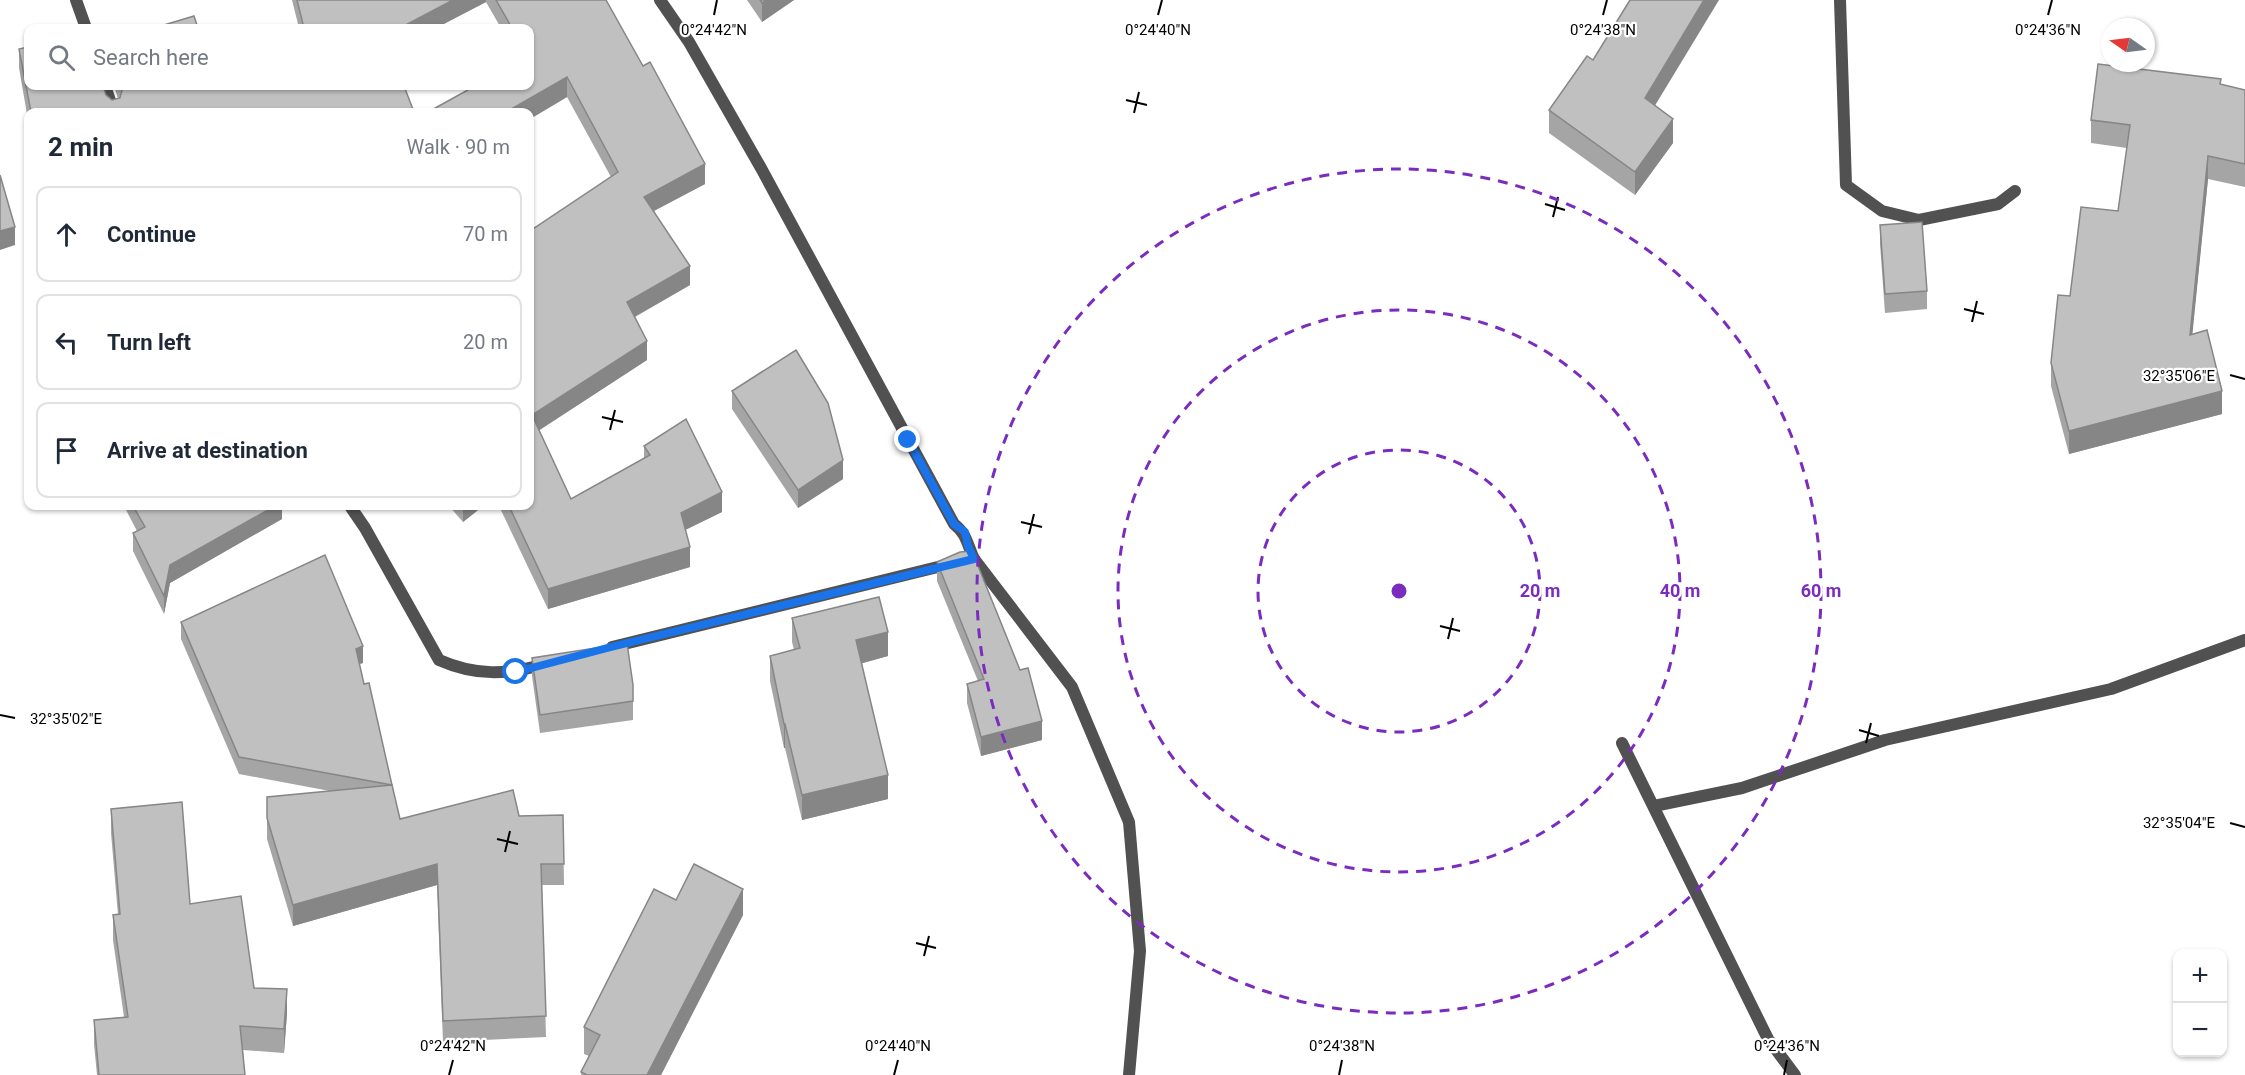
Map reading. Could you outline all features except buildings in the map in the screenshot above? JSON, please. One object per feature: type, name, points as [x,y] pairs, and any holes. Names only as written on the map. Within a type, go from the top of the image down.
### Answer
[{"type":"street","points":[[76,0],[85,24]]},
{"type":"street","points":[[660,0],[689,42],[761,168],[954,524],[965,532],[974,559],[1072,687],[1129,822],[1140,951],[1129,1075]]},
{"type":"street","points":[[1840,0],[1846,185],[1882,211],[1919,220],[1998,204],[2015,191]]},
{"type":"street","points":[[106,90],[113,108]]},
{"type":"street","points":[[353,510],[439,660],[459,669],[489,672],[516,672],[558,661]]},
{"type":"street","points":[[600,650],[974,559]]},
{"type":"street","points":[[1654,806],[1742,788],[1885,740],[2110,689],[2245,640]]},
{"type":"street","points":[[1622,743],[1768,1039],[1795,1075]]},
{"type":"route","points":[[516,672],[974,559],[965,532],[954,524],[908,440]]}]
